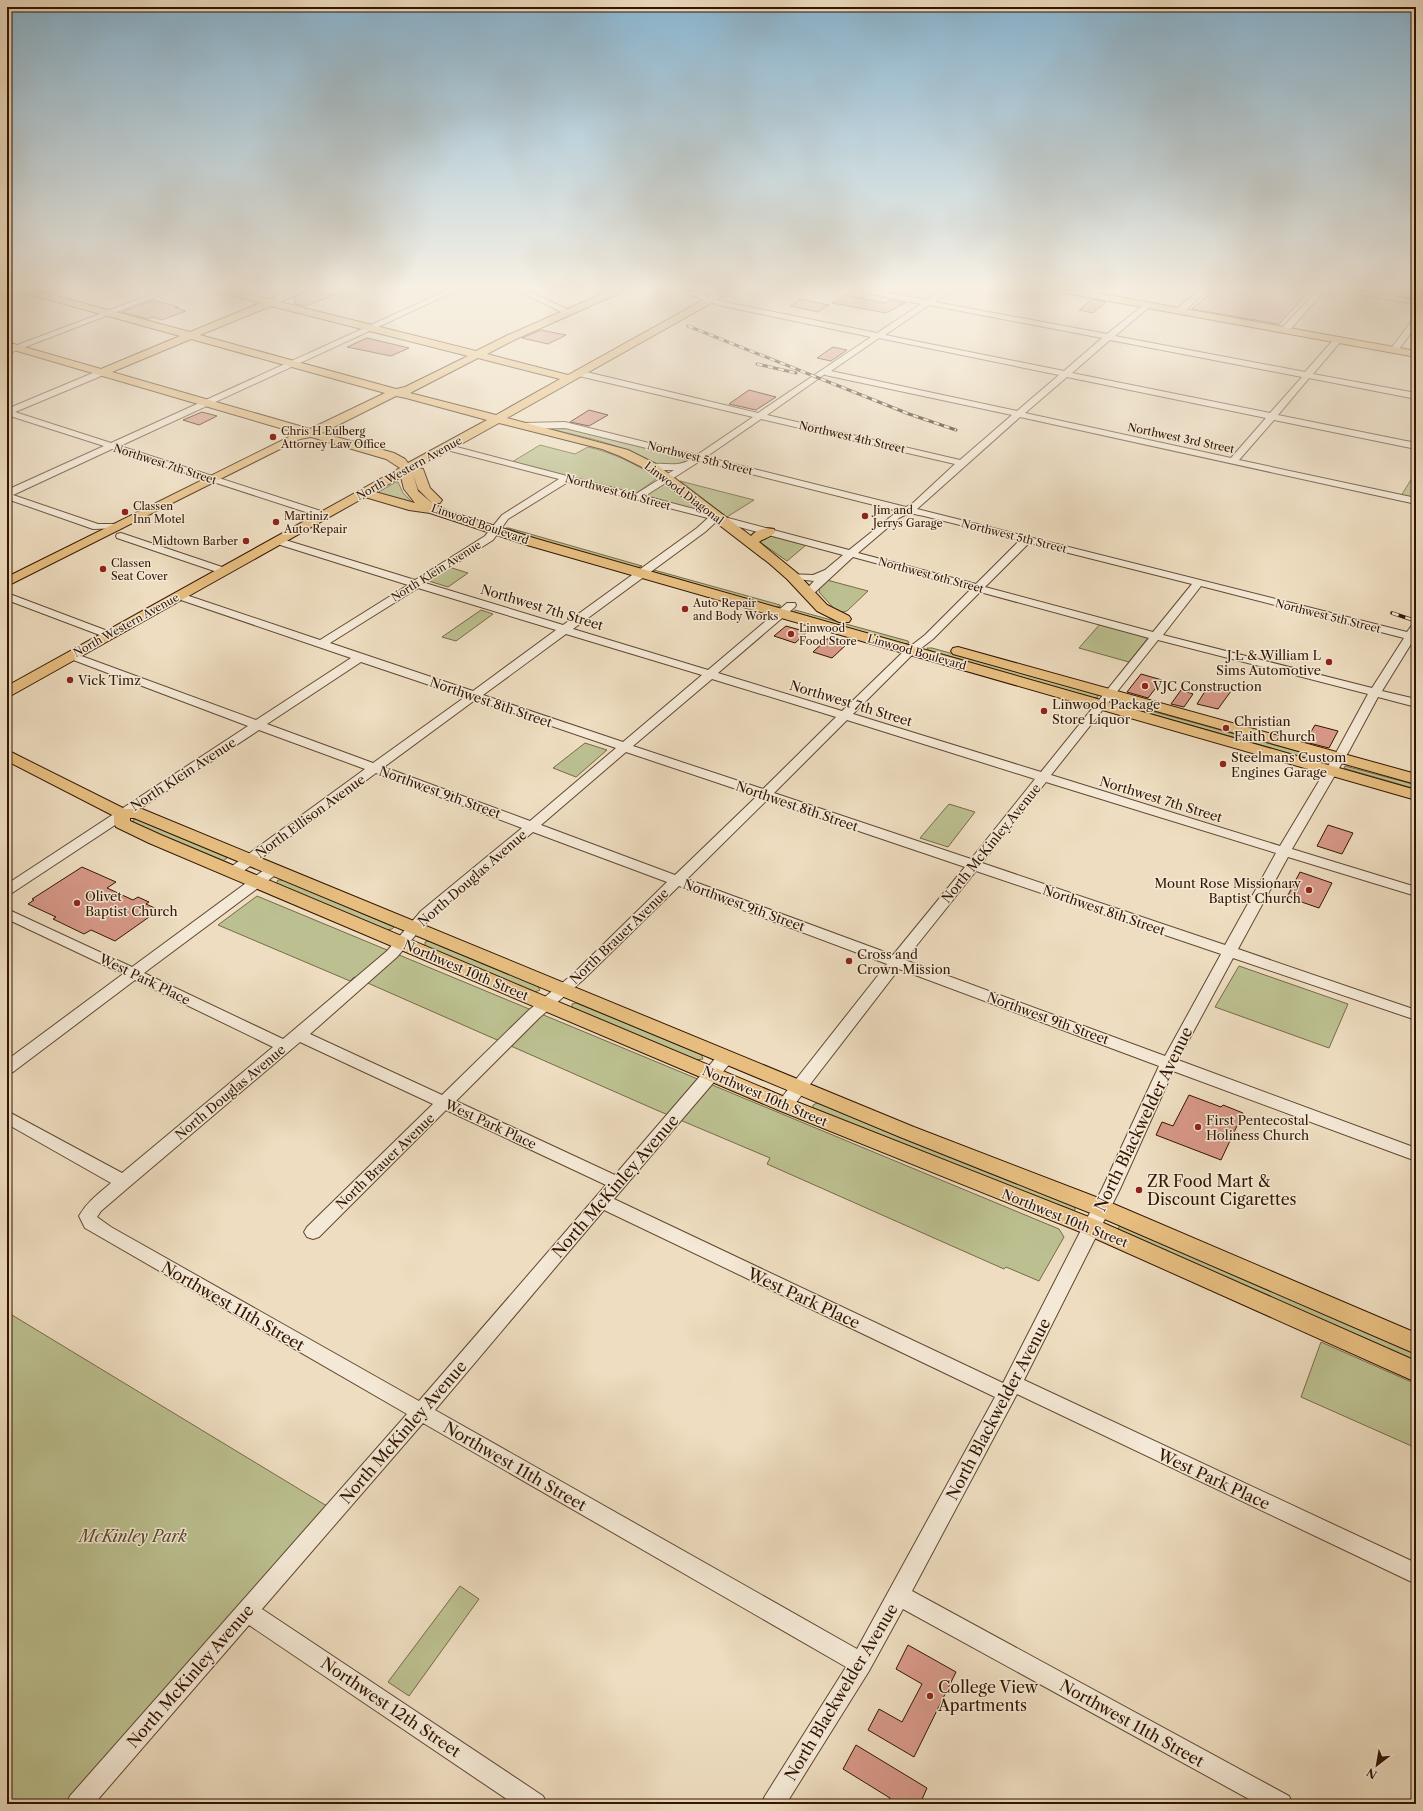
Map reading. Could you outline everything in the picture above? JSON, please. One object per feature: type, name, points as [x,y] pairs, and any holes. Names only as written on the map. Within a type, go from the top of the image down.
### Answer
[{"type":"main road","points":[[112,375],[390,456],[401,462],[407,469]]},
{"type":"main road","points":[[330,375],[496,419]]},
{"type":"main road","points":[[7,595],[212,479],[297,436],[312,434],[395,392],[408,390],[436,375]]},
{"type":"main road","name":"Northwest 4th Street","points":[[567,375],[574,376]]},
{"type":"main road","name":"North Western Avenue","points":[[7,692],[577,375]]},
{"type":"main road","name":"Linwood Diagonal","points":[[496,419],[606,447],[624,453],[652,467],[792,576],[822,608],[844,619]]},
{"type":"main road","points":[[7,582],[95,533],[119,531],[225,483],[311,440],[312,434]]},
{"type":"main road","name":"Linwood Boulevard","points":[[499,527],[435,510],[425,505],[413,494],[406,477],[407,469],[419,472],[424,490],[436,500],[499,527],[532,542],[646,570],[1335,764],[1416,795]]},
{"type":"main road","points":[[364,493],[409,506],[435,510]]},
{"type":"main road","points":[[751,543],[759,535],[768,532]]},
{"type":"main road","name":"Linwood Boulevard","points":[[786,609],[844,619],[917,646]]},
{"type":"main road","name":"Northwest 10th Street","points":[[7,755],[122,814],[136,813],[900,1129],[1096,1218],[1251,1297],[1416,1372]]},
{"type":"main road","name":"Linwood Boulevard","points":[[1335,764],[1416,779]]},
{"type":"main road","name":"Northwest 10th Street","points":[[122,814],[122,823],[155,839],[785,1105],[1096,1218],[1261,1276],[1416,1344]]},
{"type":"street","points":[[7,412],[97,375]]},
{"type":"street","points":[[7,495],[269,375]]},
{"type":"street","points":[[637,497],[686,466],[821,375]]},
{"type":"street","name":"Northwest 3rd Street","points":[[837,375],[1416,501]]},
{"type":"street","points":[[808,593],[830,572],[896,516],[916,504],[1064,375]]},
{"type":"street","points":[[1068,375],[1416,446]]},
{"type":"street","points":[[1300,375],[1416,396]]},
{"type":"street","name":"Northwest 4th Street","points":[[574,376],[760,416],[962,463]]},
{"type":"street","points":[[1233,461],[1308,376]]},
{"type":"street","name":"Northwest 7th Street","points":[[7,412],[324,515]]},
{"type":"street","name":"Northwest 5th Street","points":[[524,426],[564,424],[1198,583],[1413,632]]},
{"type":"street","name":"Northwest 6th Street","points":[[446,447],[979,587],[1155,636],[1416,703]]},
{"type":"street","points":[[652,467],[672,468],[686,466]]},
{"type":"street","name":"North Klein Avenue","points":[[320,645],[489,538],[499,527],[505,517],[566,479]]},
{"type":"street","points":[[7,495],[95,533]]},
{"type":"street","name":"North Ellison Avenue","points":[[233,872],[701,530],[715,517]]},
{"type":"street","points":[[119,531],[224,571]]},
{"type":"street","name":"North Brauer Avenue","points":[[313,1232],[546,1004],[563,990],[766,795],[844,716],[1027,539]]},
{"type":"street","name":"Northwest 7th Street","points":[[278,541],[1416,892]]},
{"type":"street","points":[[792,576],[814,578],[830,572]]},
{"type":"street","name":"North McKinley Avenue","points":[[785,1105],[896,962],[1198,583]]},
{"type":"street","points":[[7,595],[109,635]]},
{"type":"street","name":"Northwest 8th Street","points":[[179,596],[1416,1015]]},
{"type":"street","name":"North Douglas Avenue","points":[[88,1219],[90,1212],[95,1206],[284,1046],[299,1035],[392,954],[426,914],[625,747],[786,609]]},
{"type":"street","name":"North Blackwelder Avenue","points":[[773,1804],[860,1663],[898,1595],[1009,1389],[1096,1218],[1169,1062],[1284,852],[1375,692],[1413,632]]},
{"type":"street","name":"Northwest 9th Street","points":[[72,656],[1169,1062],[1416,1155]]},
{"type":"street","name":"North Klein Avenue","points":[[7,890],[359,658]]},
{"type":"street","name":"North Ellison Avenue","points":[[7,1068],[273,870]]},
{"type":"street","name":"West Park Place","points":[[7,913],[284,1046]]},
{"type":"street","name":"West Park Place","points":[[299,1035],[617,1183]]},
{"type":"street","name":"North McKinley Avenue","points":[[78,1804],[420,1412],[726,1057]]},
{"type":"street","points":[[7,1117],[123,1182]]},
{"type":"street","name":"West Park Place","points":[[601,1201],[1416,1574]]},
{"type":"street","name":"Northwest 11th Street","points":[[88,1219],[91,1223],[105,1232],[860,1663]]},
{"type":"street","name":"Northwest 11th Street","points":[[898,1595],[1280,1804]]},
{"type":"street","name":"Northwest 12th Street","points":[[247,1611],[535,1804]]},
{"type":"green space","points":[[557,425],[690,459],[676,465],[656,464],[614,445],[543,427]]},
{"type":"green space","points":[[540,445],[575,454],[588,447],[597,449],[640,467],[656,477],[655,480],[635,494],[512,462]]},
{"type":"green space","points":[[1415,473],[1416,499],[1401,496]]},
{"type":"green space","points":[[680,481],[754,500],[727,517]]},
{"type":"green space","points":[[398,482],[403,493],[414,504],[377,493]]},
{"type":"green space","points":[[664,483],[697,509],[697,510],[644,496]]},
{"type":"green space","points":[[506,528],[642,566],[637,568],[537,539]]},
{"type":"green space","points":[[770,536],[806,545],[787,561],[759,540]]},
{"type":"green space","points":[[449,567],[468,573],[448,587],[429,581]]},
{"type":"green space","points":[[654,570],[781,606],[776,607],[654,572]]},
{"type":"green space","points":[[827,580],[868,591],[847,611],[838,613],[819,592],[820,587]]},
{"type":"green space","points":[[481,610],[493,614],[456,641],[442,637]]},
{"type":"green space","points":[[795,610],[908,641],[909,643],[905,644],[794,612]]},
{"type":"green space","points":[[1101,623],[1148,638],[1129,662],[1079,648]]},
{"type":"green space","points":[[927,648],[932,648],[1097,694],[1098,697],[1094,698],[928,650]]},
{"type":"green space","points":[[1115,701],[1325,759],[1326,762],[1323,763],[1116,704],[1114,702]]},
{"type":"green space","points":[[585,743],[607,750],[576,777],[553,768]]},
{"type":"green space","points":[[1345,766],[1416,785],[1416,789],[1347,769],[1344,768]]},
{"type":"green space","points":[[949,804],[975,812],[948,847],[920,838]]},
{"type":"green space","points":[[137,819],[224,855],[227,858],[223,861],[217,860],[133,823],[133,820]]},
{"type":"green space","points":[[278,880],[284,880],[394,927],[387,930],[276,884]]},
{"type":"green space","points":[[257,896],[1059,1229],[1064,1237],[1039,1281],[1006,1267],[1004,1269],[767,1164],[770,1158],[654,1109],[354,977],[350,981],[218,925]]},
{"type":"green space","points":[[429,941],[537,985],[540,990],[535,992],[425,947],[425,942]]},
{"type":"green space","points":[[1239,966],[1348,1004],[1329,1048],[1215,1007]]},
{"type":"green space","points":[[576,1003],[701,1054],[703,1059],[696,1060],[572,1008],[572,1004]]},
{"type":"green space","points":[[817,1103],[1075,1206],[1075,1210],[1073,1211],[816,1111],[813,1108],[813,1105]]},
{"type":"green space","points":[[1120,1224],[1416,1353],[1416,1363],[1118,1230]]},
{"type":"green space","name":"McKinley Park","points":[[7,1312],[327,1506],[66,1804],[7,1804]]},
{"type":"green space","points":[[1321,1342],[1416,1384],[1416,1448],[1301,1397]]},
{"type":"green space","points":[[460,1586],[479,1599],[409,1696],[388,1682]]},
{"type":"building","points":[[749,390],[776,397],[756,410],[729,404]]},
{"type":"building","points":[[589,410],[608,415],[589,426],[570,422]]},
{"type":"building","points":[[202,412],[217,416],[199,425],[183,420]]},
{"type":"building","name":"Linwood Food Store","points":[[786,626],[807,632],[795,643],[774,636]]},
{"type":"building","points":[[833,638],[848,643],[832,658],[813,652],[827,639]]},
{"type":"building","name":"VJC Construction","points":[[1141,674],[1162,680],[1148,698],[1127,692]]},
{"type":"building","points":[[1209,685],[1231,691],[1218,709],[1197,704]]},
{"type":"building","points":[[1181,690],[1193,694],[1184,707],[1171,704]]},
{"type":"building","points":[[1315,725],[1338,731],[1329,748],[1305,742]]},
{"type":"building","points":[[1328,825],[1353,833],[1342,854],[1317,846]]},
{"type":"building","name":"Olivet Baptist Church","points":[[82,867],[116,882],[107,888],[133,900],[138,897],[149,902],[146,904],[159,910],[115,941],[91,930],[84,934],[53,919],[56,917],[28,904],[34,900],[32,899]]},
{"type":"building","name":"Mount Rose Missionary Baptist Church","points":[[1300,872],[1332,883],[1319,908],[1287,897]]},
{"type":"building","name":"First Pentecostal Holiness Church","points":[[1189,1095],[1221,1107],[1223,1105],[1243,1113],[1221,1160],[1156,1135],[1162,1122],[1173,1126]]},
{"type":"building","name":"College View Apartments","points":[[908,1645],[956,1672],[914,1757],[868,1730],[879,1709],[902,1722],[922,1684],[896,1669]]},
{"type":"building","points":[[856,1745],[927,1788],[920,1804],[888,1804],[890,1798],[843,1769]]},
{"type":"railway","points":[[810,375],[909,414],[956,430]]},
{"type":"railway","points":[[1392,613],[1416,621]]},
{"type":"place","name":"Chris H Eulberg Attorney Law Office","points":[[273,437]]},
{"type":"place","name":"Classen Inn Motel","points":[[125,512]]},
{"type":"place","name":"Jim and Jerrys Garage","points":[[865,516]]},
{"type":"place","name":"Martiniz Auto Repair","points":[[276,522]]},
{"type":"place","name":"Midtown Barber","points":[[246,541]]},
{"type":"place","name":"Classen Seat Cover","points":[[103,569]]},
{"type":"place","name":"Auto Repair and Body Works","points":[[685,609]]},
{"type":"place","name":"Linwood Food Store","points":[[791,634]]},
{"type":"place","name":"J L & William L Sims Automotive","points":[[1329,662]]},
{"type":"place","name":"Vick Timz","points":[[70,680]]},
{"type":"place","name":"VJC Construction","points":[[1145,686]]},
{"type":"place","name":"Linwood Package Store Liquor","points":[[1044,711]]},
{"type":"place","name":"Christian Faith Church","points":[[1226,728]]},
{"type":"place","name":"Steelmans Custom Engines Garage","points":[[1223,764]]},
{"type":"place","name":"Mount Rose Missionary Baptist Church","points":[[1309,890]]},
{"type":"place","name":"Olivet Baptist Church","points":[[77,903]]},
{"type":"place","name":"Cross and Crown Mission","points":[[849,961]]},
{"type":"place","name":"First Pentecostal Holiness Church","points":[[1198,1127]]},
{"type":"place","name":"ZR Food Mart & Discount Cigarettes","points":[[1139,1190]]},
{"type":"place","name":"College View Apartments","points":[[930,1696]]}]
